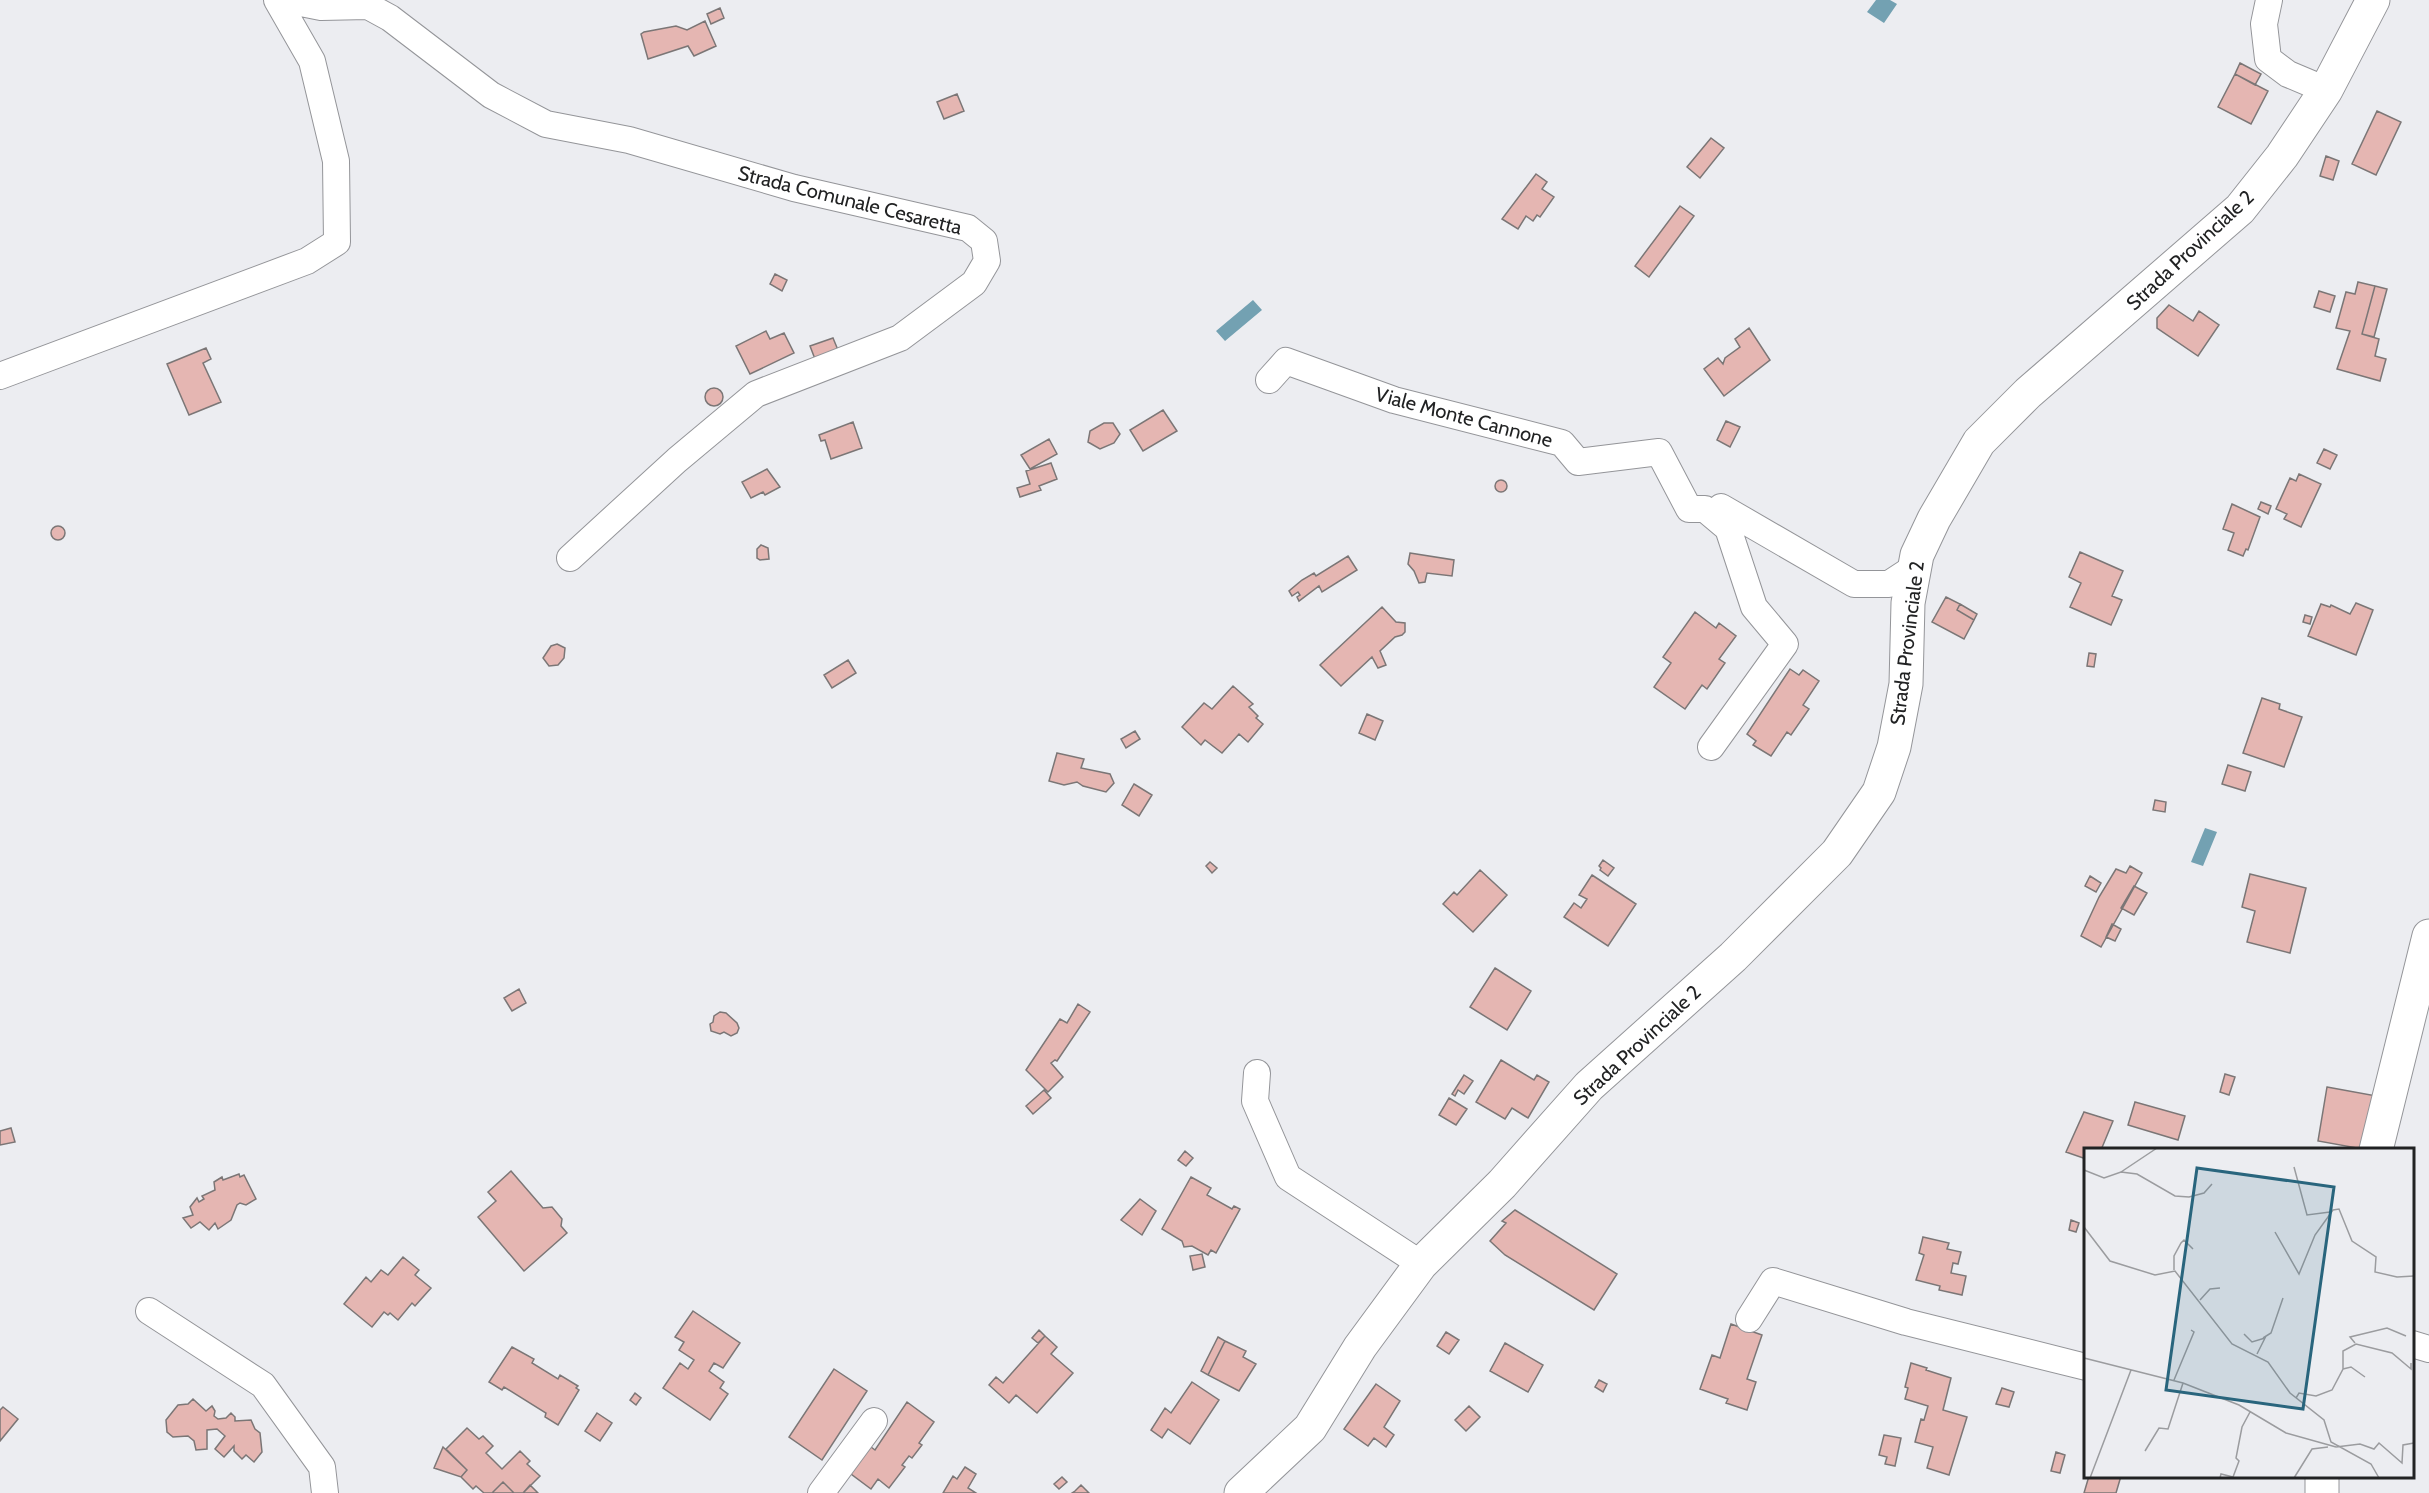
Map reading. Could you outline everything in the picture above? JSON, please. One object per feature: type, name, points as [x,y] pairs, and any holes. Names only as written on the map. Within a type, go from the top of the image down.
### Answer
[{"type":"street","points":[[0,376],[307,261],[337,242],[336,161],[312,61],[277,0]]},
{"type":"street","name":"Strada Comunale Cesaretta","points":[[286,0],[321,7],[368,6],[390,18],[491,95],[546,124],[629,140],[794,188],[968,228],[984,241],[987,261],[974,283],[900,338],[756,394],[676,459],[570,558]]},
{"type":"street","points":[[2269,0],[2264,24],[2268,59],[2288,74],[2326,90]]},
{"type":"street","name":"Strada Provinciale 2","points":[[1241,1493],[1310,1428],[1360,1347],[1421,1264],[1502,1184],[1589,1086],[1733,957],[1837,853],[1879,792],[1894,747],[1906,684],[1908,603],[1917,555],[1934,519],[1979,442],[2028,393],[2240,209],[2282,156],[2326,90],[2373,0]]},
{"type":"street","name":"Viale Monte Cannone","points":[[1269,380],[1286,361],[1394,399],[1562,443],[1578,462],[1659,452],[1689,509],[1705,509],[1730,530]]},
{"type":"street","points":[[1711,747],[1785,644],[1754,607],[1721,507],[1854,584],[1889,584],[1915,567]]},
{"type":"street","points":[[2376,1148],[2429,936]]},
{"type":"street","points":[[1257,1073],[1255,1101],[1287,1177],[1421,1264]]},
{"type":"street","points":[[1749,1319],[1773,1281],[1906,1322],[2084,1367]]},
{"type":"street","points":[[149,1311],[263,1385],[322,1467],[325,1493]]},
{"type":"street","points":[[2414,1345],[2429,1349]]},
{"type":"street","points":[[821,1493],[874,1421]]},
{"type":"water","points":[[1876,0],[1890,0],[1897,4],[1884,23],[1867,12]]},
{"type":"water","points":[[1253,300],[1262,310],[1225,341],[1216,331]]},
{"type":"water","points":[[2205,828],[2217,832],[2203,866],[2191,862]]},
{"type":"building","points":[[720,8],[724,18],[711,24],[707,14]]},
{"type":"building","points":[[705,21],[716,46],[694,56],[688,46],[648,59],[641,34],[644,32],[676,26],[687,30]]},
{"type":"building","points":[[2240,63],[2261,74],[2255,85],[2235,74]]},
{"type":"building","points":[[2235,74],[2268,91],[2251,124],[2218,107]]},
{"type":"building","points":[[957,94],[964,111],[944,119],[937,102]]},
{"type":"building","points":[[2377,111],[2401,122],[2376,175],[2352,164]]},
{"type":"building","points":[[1711,138],[1724,148],[1700,178],[1687,167]]},
{"type":"building","points":[[2326,156],[2339,161],[2333,180],[2320,176]]},
{"type":"building","points":[[1536,174],[1547,182],[1542,189],[1554,197],[1540,217],[1537,215],[1533,221],[1526,216],[1518,229],[1502,219]]},
{"type":"building","points":[[1680,206],[1694,216],[1649,277],[1635,266]]},
{"type":"building","points":[[775,274],[787,280],[782,291],[770,284]]},
{"type":"building","points":[[2358,282],[2375,286],[2362,334],[2379,339],[2375,356],[2386,359],[2380,381],[2337,369],[2350,331],[2336,328],[2346,292],[2355,294]]},
{"type":"building","points":[[2375,286],[2387,289],[2374,337],[2362,334]]},
{"type":"building","points":[[2319,291],[2335,296],[2330,312],[2314,307]]},
{"type":"building","points":[[2169,305],[2193,321],[2199,311],[2219,325],[2198,356],[2157,328],[2157,318]]},
{"type":"building","points":[[1749,328],[1770,360],[1724,396],[1704,369],[1718,358],[1723,364],[1725,358],[1740,347],[1735,339]]},
{"type":"building","points":[[766,331],[770,339],[784,333],[794,353],[750,374],[736,346]]},
{"type":"building","points":[[833,338],[838,350],[815,359],[810,346]]},
{"type":"building","points":[[206,348],[211,359],[203,363],[221,402],[189,415],[167,364]]},
{"type":"building","points":[[714,388],[720,391],[723,397],[720,403],[714,406],[708,403],[705,397],[708,391]]},
{"type":"building","points":[[1163,410],[1177,431],[1143,451],[1130,430]]},
{"type":"building","points":[[1726,421],[1740,427],[1730,447],[1717,440]]},
{"type":"building","points":[[853,422],[862,448],[831,459],[825,440],[821,441],[819,435]]},
{"type":"building","points":[[1104,423],[1113,423],[1120,434],[1114,443],[1100,449],[1088,442],[1090,431]]},
{"type":"building","points":[[1049,439],[1057,454],[1030,469],[1021,455]]},
{"type":"building","points":[[2324,449],[2337,455],[2330,469],[2317,463]]},
{"type":"building","points":[[1051,463],[1057,479],[1039,486],[1041,490],[1020,497],[1017,488],[1030,484],[1026,471]]},
{"type":"building","points":[[767,469],[780,487],[765,495],[763,492],[751,498],[742,482]]},
{"type":"building","points":[[2299,474],[2321,484],[2301,527],[2284,519],[2287,514],[2276,509],[2290,478],[2296,481]]},
{"type":"building","points":[[1503,480],[1507,486],[1503,492],[1499,492],[1495,484]]},
{"type":"building","points":[[2261,502],[2271,506],[2268,514],[2258,509]]},
{"type":"building","points":[[2232,504],[2260,517],[2248,550],[2246,549],[2243,556],[2228,550],[2234,533],[2223,529]]},
{"type":"building","points":[[58,526],[63,528],[65,533],[63,538],[58,540],[53,538],[51,533],[53,528]]},
{"type":"building","points":[[761,545],[768,548],[769,559],[757,558],[757,549]]},
{"type":"building","points":[[2080,552],[2123,571],[2112,596],[2122,600],[2111,625],[2070,607],[2081,583],[2069,577]]},
{"type":"building","points":[[1410,553],[1454,560],[1452,576],[1427,573],[1425,582],[1419,583],[1408,564]]},
{"type":"building","points":[[1348,556],[1357,570],[1322,592],[1319,586],[1299,601],[1298,592],[1292,596],[1289,591],[1302,580],[1314,573],[1316,576]]},
{"type":"building","points":[[1946,597],[1960,604],[1957,610],[1974,620],[1964,639],[1932,622]]},
{"type":"building","points":[[2356,603],[2373,610],[2356,655],[2308,636],[2321,604],[2330,607],[2331,605],[2350,614]]},
{"type":"building","points":[[1960,604],[1977,614],[1974,620],[1957,610]]},
{"type":"building","points":[[1382,607],[1396,622],[1405,623],[1405,632],[1395,637],[1380,651],[1386,665],[1378,668],[1372,657],[1341,686],[1320,665]]},
{"type":"building","points":[[1695,612],[1716,628],[1719,623],[1736,636],[1719,659],[1725,663],[1707,689],[1702,685],[1685,709],[1654,687],[1671,663],[1663,657]]},
{"type":"building","points":[[2305,615],[2312,617],[2310,624],[2303,622]]},
{"type":"building","points":[[557,644],[565,648],[564,658],[558,665],[549,666],[543,658],[551,646]]},
{"type":"building","points":[[2089,653],[2096,654],[2094,667],[2087,666]]},
{"type":"building","points":[[848,660],[856,673],[832,688],[824,675]]},
{"type":"building","points":[[1790,669],[1799,675],[1803,670],[1819,681],[1803,705],[1809,709],[1791,735],[1787,732],[1771,756],[1753,745],[1756,741],[1747,734]]},
{"type":"building","points":[[1233,686],[1253,704],[1249,707],[1263,724],[1248,742],[1239,734],[1222,753],[1205,740],[1201,745],[1182,727],[1204,703],[1212,709]]},
{"type":"building","points":[[2262,698],[2280,704],[2279,709],[2302,717],[2284,767],[2243,753]]},
{"type":"building","points":[[1367,714],[1383,721],[1375,740],[1359,733]]},
{"type":"building","points":[[1135,731],[1140,739],[1126,748],[1121,739]]},
{"type":"building","points":[[1057,753],[1084,759],[1081,768],[1110,774],[1114,783],[1106,792],[1083,786],[1077,782],[1064,785],[1049,781]]},
{"type":"building","points":[[2228,765],[2251,772],[2245,791],[2222,784]]},
{"type":"building","points":[[1134,784],[1152,795],[1139,816],[1122,805]]},
{"type":"building","points":[[2155,800],[2166,802],[2165,812],[2153,810]]},
{"type":"building","points":[[1603,860],[1614,868],[1608,876],[1600,870],[1599,866]]},
{"type":"building","points":[[1210,862],[1217,868],[1212,873],[1206,866]]},
{"type":"building","points":[[2130,866],[2142,873],[2101,947],[2081,936],[2099,897],[2116,869],[2126,873]]},
{"type":"building","points":[[1480,870],[1507,895],[1473,932],[1443,904],[1454,892],[1457,895]]},
{"type":"building","points":[[2250,874],[2306,888],[2290,953],[2247,942],[2255,911],[2242,907]]},
{"type":"building","points":[[1592,875],[1636,904],[1608,946],[1564,917],[1574,903],[1581,908],[1587,899],[1579,895]]},
{"type":"building","points":[[2090,876],[2101,883],[2096,892],[2085,886]]},
{"type":"building","points":[[2134,886],[2147,893],[2134,915],[2121,908]]},
{"type":"building","points":[[2112,924],[2121,929],[2115,941],[2106,937]]},
{"type":"building","points":[[1495,968],[1531,991],[1507,1030],[1470,1007]]},
{"type":"building","points":[[519,989],[526,1003],[512,1011],[504,998]]},
{"type":"building","points":[[1078,1004],[1090,1012],[1057,1061],[1051,1063],[1063,1077],[1048,1092],[1026,1070],[1060,1019],[1067,1023]]},
{"type":"building","points":[[720,1012],[726,1013],[737,1023],[739,1028],[737,1033],[731,1036],[724,1032],[720,1034],[711,1031],[710,1024],[714,1016]]},
{"type":"building","points":[[1501,1060],[1534,1080],[1537,1075],[1549,1082],[1528,1118],[1512,1108],[1505,1119],[1476,1102]]},
{"type":"building","points":[[2225,1074],[2235,1077],[2229,1095],[2220,1092]]},
{"type":"building","points":[[1464,1075],[1473,1081],[1464,1094],[1458,1090],[1455,1096],[1452,1094]]},
{"type":"building","points":[[2327,1087],[2382,1097],[2369,1148],[2318,1141]]},
{"type":"building","points":[[1044,1090],[1051,1098],[1033,1114],[1026,1106]]},
{"type":"building","points":[[1449,1098],[1467,1109],[1456,1125],[1439,1115]]},
{"type":"building","points":[[2135,1102],[2185,1116],[2178,1140],[2128,1125]]},
{"type":"building","points":[[2084,1112],[2113,1121],[2102,1148],[2084,1148],[2084,1158],[2066,1152]]},
{"type":"building","points":[[11,1128],[15,1142],[0,1145],[0,1131]]},
{"type":"building","points":[[1185,1151],[1193,1158],[1186,1166],[1178,1160]]},
{"type":"building","points":[[511,1171],[543,1208],[552,1207],[562,1219],[561,1226],[567,1233],[524,1271],[478,1217],[496,1201],[488,1192]]},
{"type":"building","points":[[239,1174],[240,1177],[244,1175],[256,1199],[246,1205],[240,1203],[237,1205],[231,1220],[218,1229],[215,1223],[209,1230],[200,1222],[191,1228],[183,1218],[193,1215],[190,1207],[197,1198],[199,1202],[204,1199],[202,1196],[215,1190],[214,1182],[222,1177],[223,1180]]},
{"type":"building","points":[[1191,1177],[1211,1188],[1207,1195],[1232,1209],[1234,1206],[1240,1209],[1216,1253],[1211,1250],[1208,1255],[1192,1246],[1184,1247],[1182,1241],[1162,1229]]},
{"type":"building","points":[[1140,1199],[1156,1211],[1142,1235],[1121,1220]]},
{"type":"building","points":[[1515,1210],[1617,1274],[1594,1310],[1505,1255],[1490,1241],[1506,1223],[1502,1221]]},
{"type":"building","points":[[2071,1220],[2079,1223],[2076,1232],[2069,1230]]},
{"type":"building","points":[[1923,1237],[1949,1243],[1947,1249],[1961,1252],[1958,1264],[1953,1263],[1951,1273],[1966,1276],[1962,1295],[1939,1290],[1940,1286],[1916,1280],[1924,1255],[1919,1253]]},
{"type":"building","points":[[1202,1254],[1205,1267],[1193,1270],[1190,1256]]},
{"type":"building","points":[[403,1257],[419,1270],[415,1275],[431,1288],[415,1306],[412,1303],[398,1320],[390,1313],[388,1315],[384,1312],[372,1327],[344,1304],[366,1277],[371,1282],[381,1270],[388,1275]]},
{"type":"building","points":[[693,1311],[740,1343],[723,1368],[714,1363],[709,1371],[724,1382],[720,1388],[728,1394],[710,1420],[663,1388],[680,1363],[688,1369],[694,1360],[679,1350],[684,1342],[675,1337]]},
{"type":"building","points":[[1731,1324],[1762,1335],[1747,1379],[1756,1382],[1747,1410],[1726,1403],[1728,1399],[1700,1389],[1712,1355],[1720,1358]]},
{"type":"building","points":[[1039,1330],[1045,1336],[1038,1343],[1032,1338]]},
{"type":"building","points":[[1446,1332],[1459,1340],[1449,1354],[1437,1346]]},
{"type":"building","points":[[1045,1336],[1057,1347],[1051,1354],[1073,1373],[1037,1413],[1016,1395],[1009,1403],[989,1385],[996,1377],[1003,1383]]},
{"type":"building","points":[[1218,1337],[1225,1341],[1208,1375],[1201,1371]]},
{"type":"building","points":[[1225,1341],[1246,1351],[1243,1357],[1256,1364],[1239,1391],[1208,1375]]},
{"type":"building","points":[[1505,1343],[1543,1365],[1528,1392],[1490,1371]]},
{"type":"building","points":[[512,1347],[534,1359],[532,1363],[558,1379],[560,1375],[578,1386],[576,1388],[579,1390],[558,1425],[545,1417],[546,1413],[504,1387],[502,1390],[489,1382]]},
{"type":"building","points":[[1911,1363],[1951,1378],[1943,1410],[1967,1417],[1949,1475],[1927,1468],[1933,1447],[1915,1442],[1921,1419],[1924,1420],[1928,1406],[1905,1399],[1908,1388],[1905,1387]]},
{"type":"building","points":[[834,1369],[867,1391],[822,1460],[789,1437]]},
{"type":"building","points":[[1599,1380],[1607,1384],[1603,1392],[1595,1387]]},
{"type":"building","points":[[1192,1382],[1219,1400],[1190,1444],[1168,1429],[1162,1438],[1151,1430],[1165,1408],[1171,1413]]},
{"type":"building","points":[[1376,1384],[1400,1401],[1384,1427],[1394,1435],[1386,1447],[1374,1438],[1368,1446],[1344,1429]]},
{"type":"building","points":[[2002,1388],[2014,1392],[2009,1407],[1996,1404]]},
{"type":"building","points":[[635,1393],[641,1398],[636,1405],[630,1400]]},
{"type":"building","points":[[193,1399],[206,1411],[212,1406],[215,1411],[214,1416],[218,1419],[226,1418],[231,1413],[235,1421],[251,1420],[255,1429],[260,1433],[262,1452],[254,1462],[246,1455],[242,1459],[234,1451],[234,1446],[224,1457],[215,1449],[225,1436],[217,1429],[207,1430],[207,1449],[196,1450],[194,1441],[188,1436],[173,1437],[167,1432],[166,1420],[178,1405],[188,1404]]},
{"type":"building","points":[[907,1402],[934,1422],[919,1443],[922,1445],[912,1458],[909,1456],[902,1465],[905,1467],[889,1488],[878,1479],[871,1489],[843,1468],[863,1441],[875,1450]]},
{"type":"building","points":[[1469,1406],[1480,1417],[1466,1431],[1455,1420]]},
{"type":"building","points":[[3,1407],[18,1419],[0,1441],[0,1410]]},
{"type":"building","points":[[597,1413],[612,1423],[600,1441],[585,1431]]},
{"type":"building","points":[[467,1428],[479,1439],[483,1436],[493,1446],[486,1453],[502,1469],[520,1451],[530,1461],[527,1464],[540,1476],[523,1493],[514,1493],[503,1482],[492,1493],[484,1493],[476,1486],[473,1489],[461,1477],[467,1470],[446,1449]]},
{"type":"building","points":[[1884,1435],[1901,1438],[1895,1466],[1885,1464],[1887,1457],[1879,1455]]},
{"type":"building","points":[[443,1447],[467,1470],[461,1477],[434,1468]]},
{"type":"building","points":[[2056,1452],[2065,1455],[2060,1473],[2051,1471]]},
{"type":"building","points":[[965,1467],[976,1474],[968,1488],[976,1493],[943,1493],[953,1476],[957,1479]]},
{"type":"building","points":[[1062,1477],[1067,1482],[1059,1489],[1054,1484]]},
{"type":"building","points":[[2088,1478],[2120,1478],[2116,1493],[2084,1493]]},
{"type":"building","points":[[503,1482],[514,1493],[492,1493]]},
{"type":"building","points":[[530,1485],[538,1493],[523,1493]]},
{"type":"building","points":[[1081,1485],[1089,1493],[1072,1493],[1075,1491]]}]
